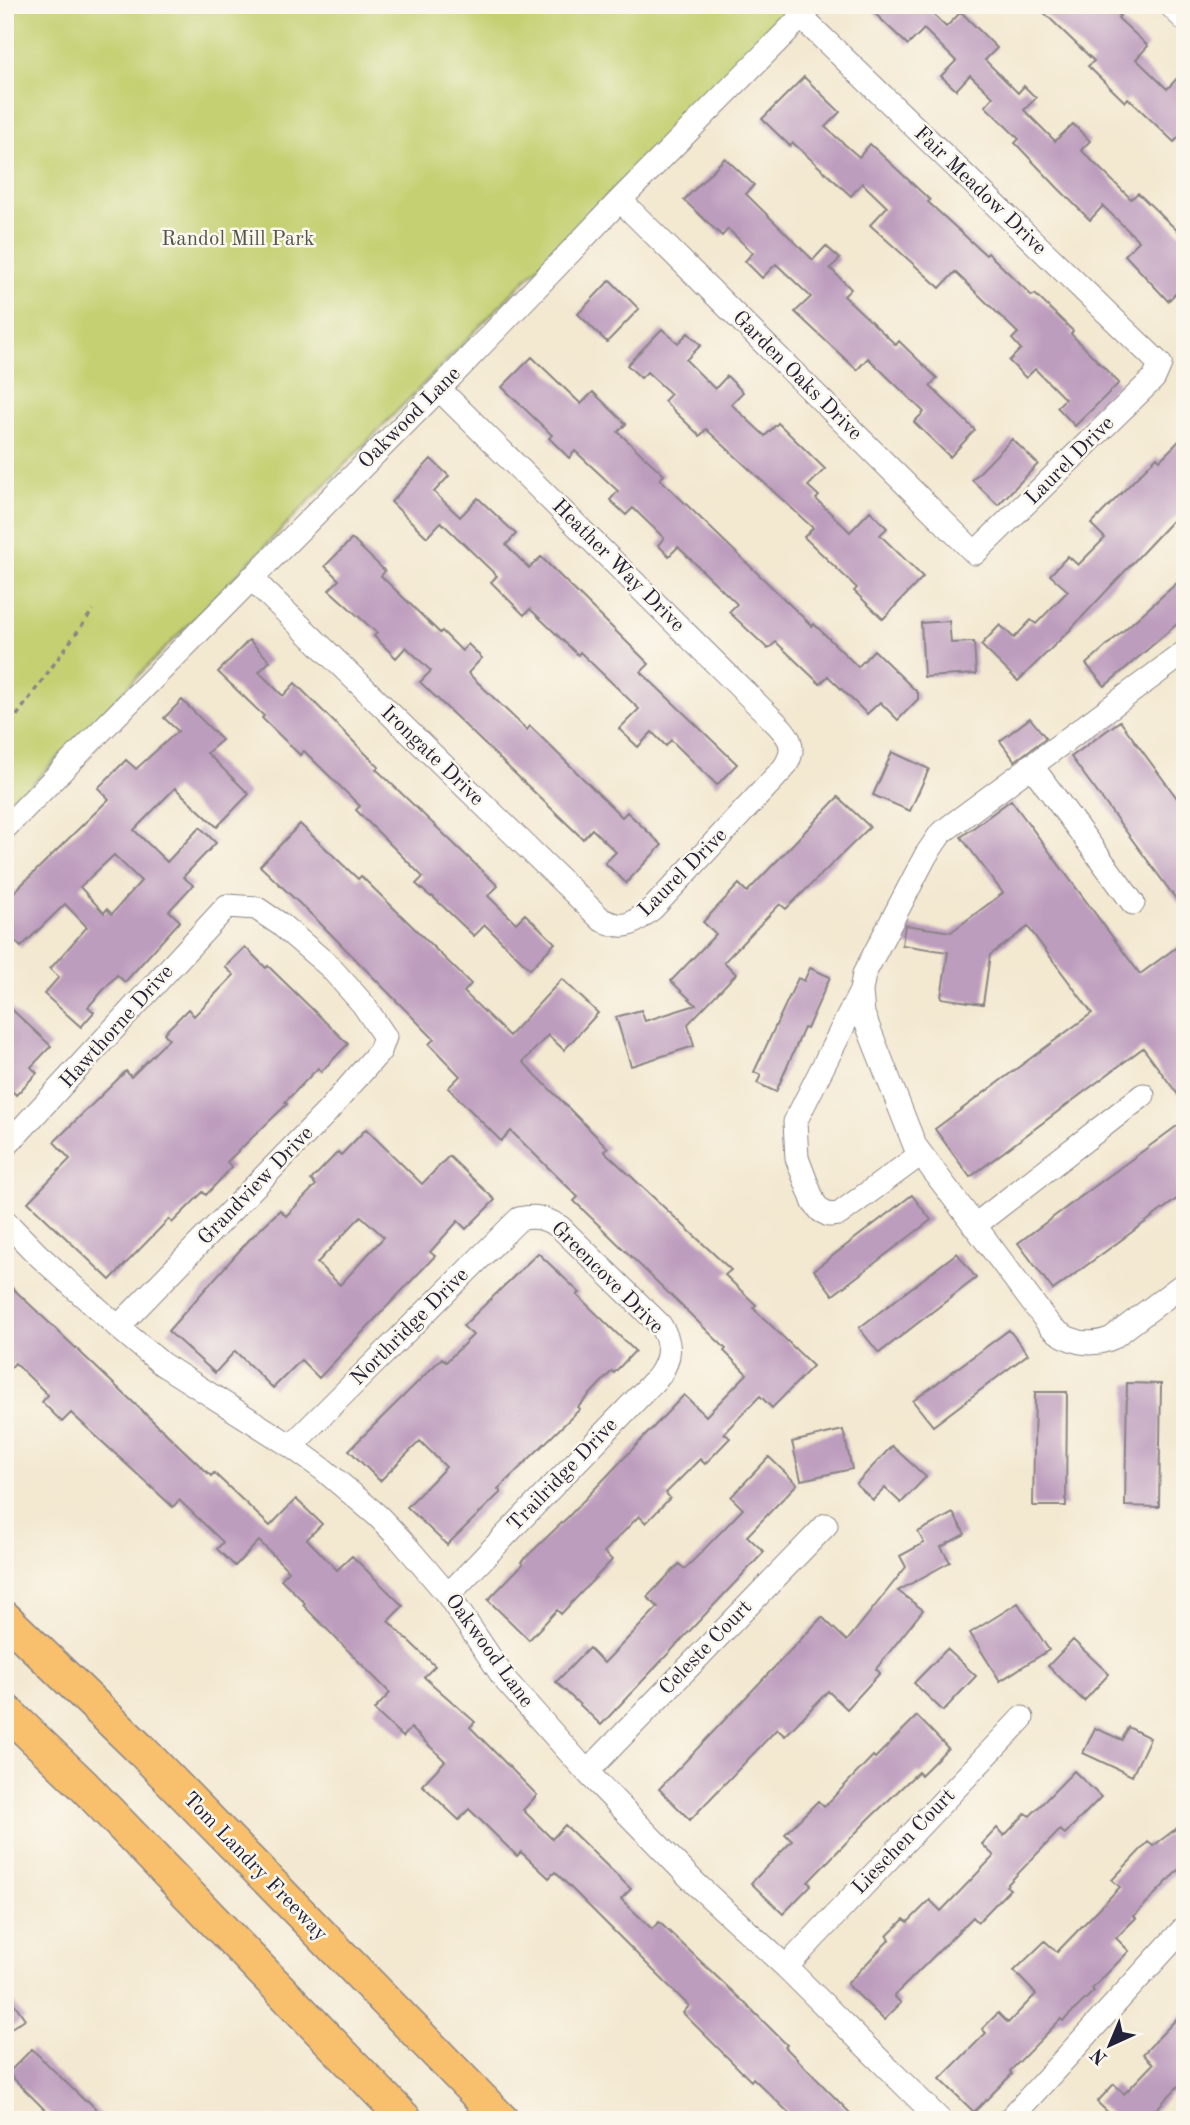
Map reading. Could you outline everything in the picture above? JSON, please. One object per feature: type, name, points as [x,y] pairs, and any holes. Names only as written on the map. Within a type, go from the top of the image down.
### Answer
[{"type":"highway","name":"Tom Landry Freeway","points":[[5,1618],[142,1751],[502,2120]]},
{"type":"highway","points":[[5,1710],[83,1785],[406,2120]]},
{"type":"street","points":[[1170,5],[1185,20]]},
{"type":"street","name":"Oakwood Lane","points":[[5,828],[439,389],[620,200],[807,11]]},
{"type":"street","name":"Fair Meadow Drive","points":[[807,11],[1160,364]]},
{"type":"street","name":"Garden Oaks Drive","points":[[620,200],[975,553]]},
{"type":"street","name":"Laurel Drive","points":[[975,553],[1154,378],[1160,364]]},
{"type":"street","name":"Heather Way Drive","points":[[439,389],[766,713],[788,736],[792,746]]},
{"type":"street","name":"Irongate Drive","points":[[251,578],[576,897],[601,920],[618,927]]},
{"type":"street","points":[[1185,652],[941,833],[926,855],[864,974],[861,991],[863,1014],[915,1146],[1050,1326],[1059,1334],[1080,1342],[1101,1343],[1112,1338],[1185,1283]]},
{"type":"street","name":"Laurel Drive","points":[[618,927],[632,923],[653,908],[783,769],[790,759],[792,746]]},
{"type":"street","points":[[1031,765],[1133,903]]},
{"type":"street","name":"Hawthorne Drive","points":[[5,1147],[227,906],[256,908],[280,923],[329,966],[363,1003],[385,1037]]},
{"type":"street","points":[[861,991],[795,1122],[797,1158],[814,1203],[821,1211],[839,1214],[921,1154]]},
{"type":"street","name":"Grandview Drive","points":[[118,1327],[326,1114],[380,1051],[385,1037]]},
{"type":"street","points":[[974,1226],[1143,1095]]},
{"type":"street","name":"Greencove Drive","points":[[535,1216],[560,1227],[660,1325],[667,1336],[669,1351]]},
{"type":"street","name":"Northridge Drive","points":[[291,1446],[519,1219],[535,1216]]},
{"type":"street","name":"Oakwood Lane","points":[[5,1221],[36,1253],[162,1364],[291,1446],[378,1516],[448,1595],[506,1681],[587,1772],[697,1885],[786,1967],[940,2120]]},
{"type":"street","name":"Trailridge Drive","points":[[448,1595],[659,1376],[667,1364],[669,1351]]},
{"type":"street","name":"Celeste Court","points":[[587,1772],[826,1525]]},
{"type":"street","name":"Lieschen Court","points":[[786,1967],[1022,1718]]},
{"type":"street","points":[[1009,2120],[1185,1927]]},
{"type":"path","points":[[5,732],[93,610]]},
{"type":"green space","name":"Randol Mill Park","points":[[5,5],[794,5],[5,812]]},
{"type":"building","points":[[866,5],[923,5],[946,27],[961,12],[997,48],[985,60],[1018,93],[1024,86],[1036,98],[1024,110],[1055,141],[1073,124],[1090,141],[1081,150],[1131,199],[1138,193],[1185,238],[1185,284],[1168,301],[1125,255],[1139,241],[1103,206],[1090,220],[1015,143],[1019,139],[985,106],[993,97],[970,75],[956,90],[941,76],[956,61],[924,29],[908,45]]},
{"type":"building","points":[[1036,5],[1109,5],[1120,16],[1118,18],[1148,46],[1136,59],[1167,89],[1185,70],[1185,131],[1174,142],[1128,98],[1125,102],[1088,66],[1094,61]]},
{"type":"building","points":[[804,77],[840,112],[825,127],[859,157],[870,144],[986,255],[988,253],[1032,296],[1035,294],[1073,331],[1071,334],[1119,383],[1075,426],[1057,407],[1065,399],[1035,369],[1026,378],[1009,361],[1021,349],[1012,339],[1018,333],[955,272],[940,288],[870,225],[887,207],[862,183],[851,196],[793,143],[790,146],[762,119]]},
{"type":"building","points":[[725,158],[754,185],[746,194],[813,260],[826,246],[840,259],[830,268],[851,289],[844,296],[896,345],[899,341],[937,378],[930,386],[975,430],[950,457],[914,422],[924,412],[868,358],[857,370],[795,312],[811,297],[776,264],[762,278],[745,261],[753,253],[728,229],[722,236],[684,200]]},
{"type":"building","points":[[610,280],[639,309],[607,342],[578,314]]},
{"type":"building","points":[[662,329],[678,343],[688,333],[701,345],[686,360],[715,389],[727,376],[743,392],[731,404],[765,436],[778,423],[825,469],[808,486],[819,496],[816,499],[850,532],[870,511],[887,528],[880,535],[923,577],[883,619],[854,591],[857,588],[804,537],[813,528],[706,429],[700,436],[664,401],[671,394],[647,372],[641,378],[627,365]]},
{"type":"building","points":[[532,357],[581,404],[593,392],[626,424],[618,432],[664,475],[660,479],[858,667],[874,650],[918,693],[918,699],[898,720],[880,702],[867,714],[828,676],[820,684],[776,642],[768,649],[729,612],[737,604],[678,547],[669,556],[658,545],[664,538],[633,508],[626,515],[610,500],[618,491],[575,451],[569,458],[549,438],[552,435],[502,387]]},
{"type":"building","points":[[1185,435],[1185,507],[1070,630],[1018,681],[981,645],[1000,625],[1014,638],[1031,620],[1036,624],[1068,591],[1050,575],[1068,556],[1078,565],[1105,538],[1091,524],[1157,457],[1160,460]]},
{"type":"building","points":[[1012,439],[1038,464],[998,505],[972,480]]},
{"type":"building","points":[[431,459],[449,476],[434,492],[460,517],[478,498],[516,534],[506,545],[529,568],[541,557],[649,664],[641,672],[737,764],[717,785],[671,740],[666,746],[652,732],[638,747],[619,729],[639,709],[580,652],[578,655],[530,609],[524,615],[491,582],[497,576],[441,522],[427,537],[391,502]]},
{"type":"building","points":[[352,539],[385,571],[381,576],[440,633],[442,631],[462,651],[468,644],[482,658],[468,673],[527,730],[530,726],[622,817],[627,812],[662,845],[626,883],[605,863],[616,852],[592,829],[583,839],[420,682],[431,671],[406,647],[396,658],[374,636],[377,633],[329,590],[339,580],[325,566]]},
{"type":"building","points":[[1177,583],[1185,592],[1185,617],[1105,686],[1086,664]]},
{"type":"building","points":[[949,621],[951,643],[974,642],[976,674],[924,677],[921,623]]},
{"type":"building","points":[[249,640],[270,661],[259,672],[283,696],[295,683],[379,767],[376,769],[498,886],[488,896],[516,923],[525,914],[555,943],[530,969],[485,925],[474,936],[416,884],[423,877],[356,810],[360,806],[304,751],[300,755],[218,672]]},
{"type":"building","points":[[182,700],[222,740],[207,753],[249,794],[217,827],[175,788],[134,830],[167,862],[200,827],[216,843],[183,877],[193,885],[169,911],[180,921],[125,982],[117,975],[88,1007],[94,1012],[81,1027],[44,994],[59,977],[50,969],[87,927],[65,904],[21,947],[5,931],[5,901],[109,799],[98,788],[126,760],[136,769],[178,731],[164,718]],"holes":[[[114,855],[141,881],[112,914],[107,909],[104,913],[80,887]]]},
{"type":"building","points":[[1030,718],[1046,738],[1015,761],[1000,741]]},
{"type":"building","points":[[1120,721],[1185,809],[1185,911],[1071,757]]},
{"type":"building","points":[[892,752],[929,769],[910,811],[873,795]]},
{"type":"building","points":[[838,797],[870,827],[786,909],[780,904],[724,962],[736,974],[688,1024],[694,1046],[631,1066],[616,1017],[641,1010],[645,1021],[696,1005],[671,981],[716,934],[703,922],[739,884],[747,892]]},
{"type":"building","points":[[1011,800],[1140,974],[1185,941],[1185,1104],[1143,1048],[970,1177],[935,1129],[1092,1013],[1028,927],[990,955],[983,1004],[941,998],[948,952],[902,945],[905,925],[951,932],[1003,893],[961,837]]},
{"type":"building","points":[[300,824],[358,879],[361,876],[471,984],[464,992],[509,1036],[562,979],[598,1013],[564,1050],[548,1035],[523,1062],[608,1148],[604,1151],[731,1270],[725,1275],[756,1305],[753,1308],[813,1366],[772,1408],[760,1396],[724,1433],[730,1438],[705,1464],[700,1459],[666,1493],[670,1498],[646,1523],[639,1516],[604,1552],[612,1560],[561,1614],[557,1610],[529,1640],[488,1600],[523,1564],[521,1562],[568,1517],[684,1395],[706,1416],[747,1374],[724,1351],[726,1349],[574,1201],[578,1197],[511,1131],[501,1141],[448,1088],[460,1076],[429,1044],[434,1039],[260,866]]},
{"type":"building","points":[[245,947],[348,1044],[321,1072],[318,1068],[285,1102],[287,1104],[227,1162],[232,1167],[206,1195],[203,1192],[172,1223],[169,1219],[110,1280],[28,1202],[70,1159],[54,1142],[126,1071],[131,1077],[169,1039],[164,1033],[188,1009],[194,1016],[234,975],[225,967]]},
{"type":"building","points":[[810,968],[830,977],[776,1092],[757,1083],[761,1075],[754,1072],[798,978],[804,981]]},
{"type":"building","points":[[5,1003],[51,1046],[31,1067],[37,1073],[16,1095],[5,1084]]},
{"type":"building","points":[[1185,1120],[1185,1193],[1053,1290],[1018,1243]]},
{"type":"building","points":[[366,1129],[422,1184],[449,1156],[495,1200],[466,1229],[458,1221],[430,1252],[435,1256],[319,1378],[301,1360],[273,1388],[235,1351],[215,1373],[168,1331],[249,1240],[280,1210],[286,1216],[316,1185],[311,1180],[338,1152],[341,1155]],"holes":[[[361,1216],[384,1237],[340,1285],[317,1263]]]},
{"type":"building","points":[[912,1195],[931,1220],[833,1295],[814,1270]]},
{"type":"building","points":[[538,1253],[635,1351],[614,1373],[612,1371],[578,1407],[580,1409],[498,1489],[501,1492],[447,1545],[407,1507],[446,1467],[420,1441],[380,1481],[349,1450],[442,1358],[446,1362],[473,1335],[463,1326]]},
{"type":"building","points":[[957,1253],[976,1278],[879,1353],[859,1328]]},
{"type":"building","points":[[5,1281],[211,1476],[214,1473],[270,1526],[296,1499],[322,1524],[307,1539],[337,1570],[352,1556],[403,1606],[388,1621],[435,1666],[424,1677],[475,1722],[470,1727],[537,1795],[523,1810],[552,1839],[565,1825],[631,1889],[621,1899],[652,1929],[659,1922],[787,2045],[785,2047],[857,2120],[796,2120],[753,2078],[751,2081],[683,2013],[689,2006],[555,1872],[549,1878],[521,1852],[517,1856],[469,1809],[459,1820],[422,1785],[445,1761],[411,1728],[403,1737],[374,1710],[390,1693],[303,1605],[305,1603],[281,1579],[289,1571],[259,1541],[235,1566],[217,1549],[223,1542],[179,1500],[173,1507],[71,1413],[62,1422],[42,1402],[48,1395],[15,1363],[5,1374]]},
{"type":"building","points":[[1009,1330],[1028,1354],[933,1426],[913,1401]]},
{"type":"building","points":[[1127,1383],[1161,1384],[1159,1507],[1125,1506]]},
{"type":"building","points":[[1035,1392],[1067,1392],[1066,1506],[1033,1506]]},
{"type":"building","points":[[843,1430],[852,1469],[801,1480],[792,1442]]},
{"type":"building","points":[[892,1446],[926,1477],[901,1503],[885,1488],[873,1500],[856,1484]]},
{"type":"building","points":[[769,1457],[797,1484],[747,1536],[764,1552],[601,1725],[556,1682],[589,1648],[604,1663],[658,1607],[647,1597],[679,1564],[685,1569],[743,1509],[731,1497]]},
{"type":"building","points":[[953,1513],[965,1534],[941,1547],[950,1562],[898,1591],[923,1610],[876,1669],[880,1673],[847,1709],[828,1691],[785,1736],[777,1729],[690,1820],[659,1789],[822,1617],[847,1641],[906,1567],[900,1556],[924,1543],[918,1532]]},
{"type":"building","points":[[1018,1603],[1049,1650],[1000,1681],[970,1633]]},
{"type":"building","points":[[1073,1640],[1109,1674],[1084,1701],[1048,1666]]},
{"type":"building","points":[[947,1649],[976,1676],[943,1711],[914,1683]]},
{"type":"building","points":[[917,1716],[948,1748],[921,1775],[918,1772],[870,1818],[808,1882],[811,1885],[783,1914],[751,1883],[792,1841],[785,1834],[818,1801],[824,1807],[873,1756],[875,1758]]},
{"type":"building","points":[[1128,1727],[1150,1738],[1132,1776],[1083,1753],[1095,1728],[1122,1740]]},
{"type":"building","points":[[1074,1771],[1101,1797],[1065,1834],[1060,1830],[1006,1886],[1010,1889],[978,1922],[973,1917],[894,1996],[901,2003],[884,2020],[847,1984],[890,1939],[887,1936],[904,1919],[908,1922],[930,1900],[941,1911],[994,1856],[982,1844],[997,1828],[1004,1836],[1026,1813],[1030,1816]]},
{"type":"building","points":[[1185,1822],[1185,1863],[1116,1938],[1129,1951],[1092,1989],[1094,1991],[1063,2021],[1061,2019],[974,2112],[940,2079],[986,2033],[982,2029],[998,2013],[1008,2023],[1036,1994],[1014,1971],[1045,1941],[1057,1952],[1120,1887],[1112,1880],[1148,1842],[1153,1846]]},
{"type":"building","points":[[5,1990],[25,2019],[5,2032]]},
{"type":"building","points":[[1185,2010],[1185,2079],[1146,2120],[1116,2120],[1097,2102],[1114,2084],[1124,2094],[1153,2064],[1143,2054]]},
{"type":"building","points":[[32,2049],[107,2120],[55,2120],[8,2073]]}]
